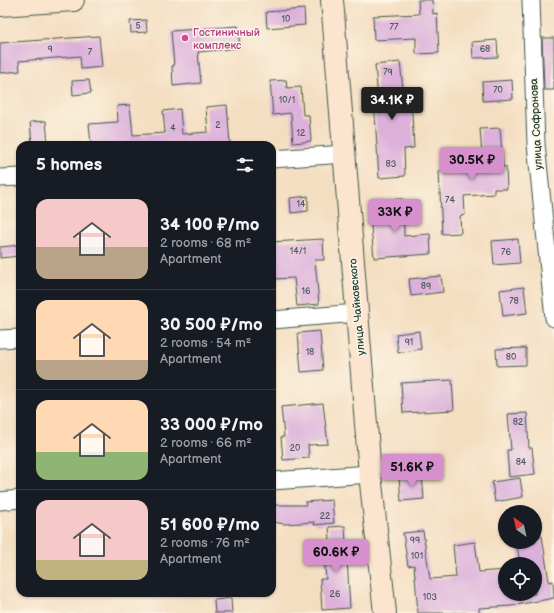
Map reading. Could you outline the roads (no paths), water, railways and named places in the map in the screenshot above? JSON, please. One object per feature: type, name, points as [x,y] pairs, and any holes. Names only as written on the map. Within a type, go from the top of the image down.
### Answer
[{"type":"main road","points":[[0,5],[74,0]]},
{"type":"main road","name":"улица Чайковского","points":[[332,0],[370,474],[386,613]]},
{"type":"street","name":"улица Софронова","points":[[531,0],[536,144],[554,318]]},
{"type":"street","points":[[276,159],[345,154]]},
{"type":"street","points":[[0,178],[16,177]]},
{"type":"street","points":[[276,320],[357,314]]},
{"type":"street","points":[[0,339],[16,338]]},
{"type":"street","points":[[276,481],[370,474]]},
{"type":"street","points":[[0,501],[16,500]]},
{"type":"place","name":"Гостиничный комплекс","points":[[185,38]]}]
